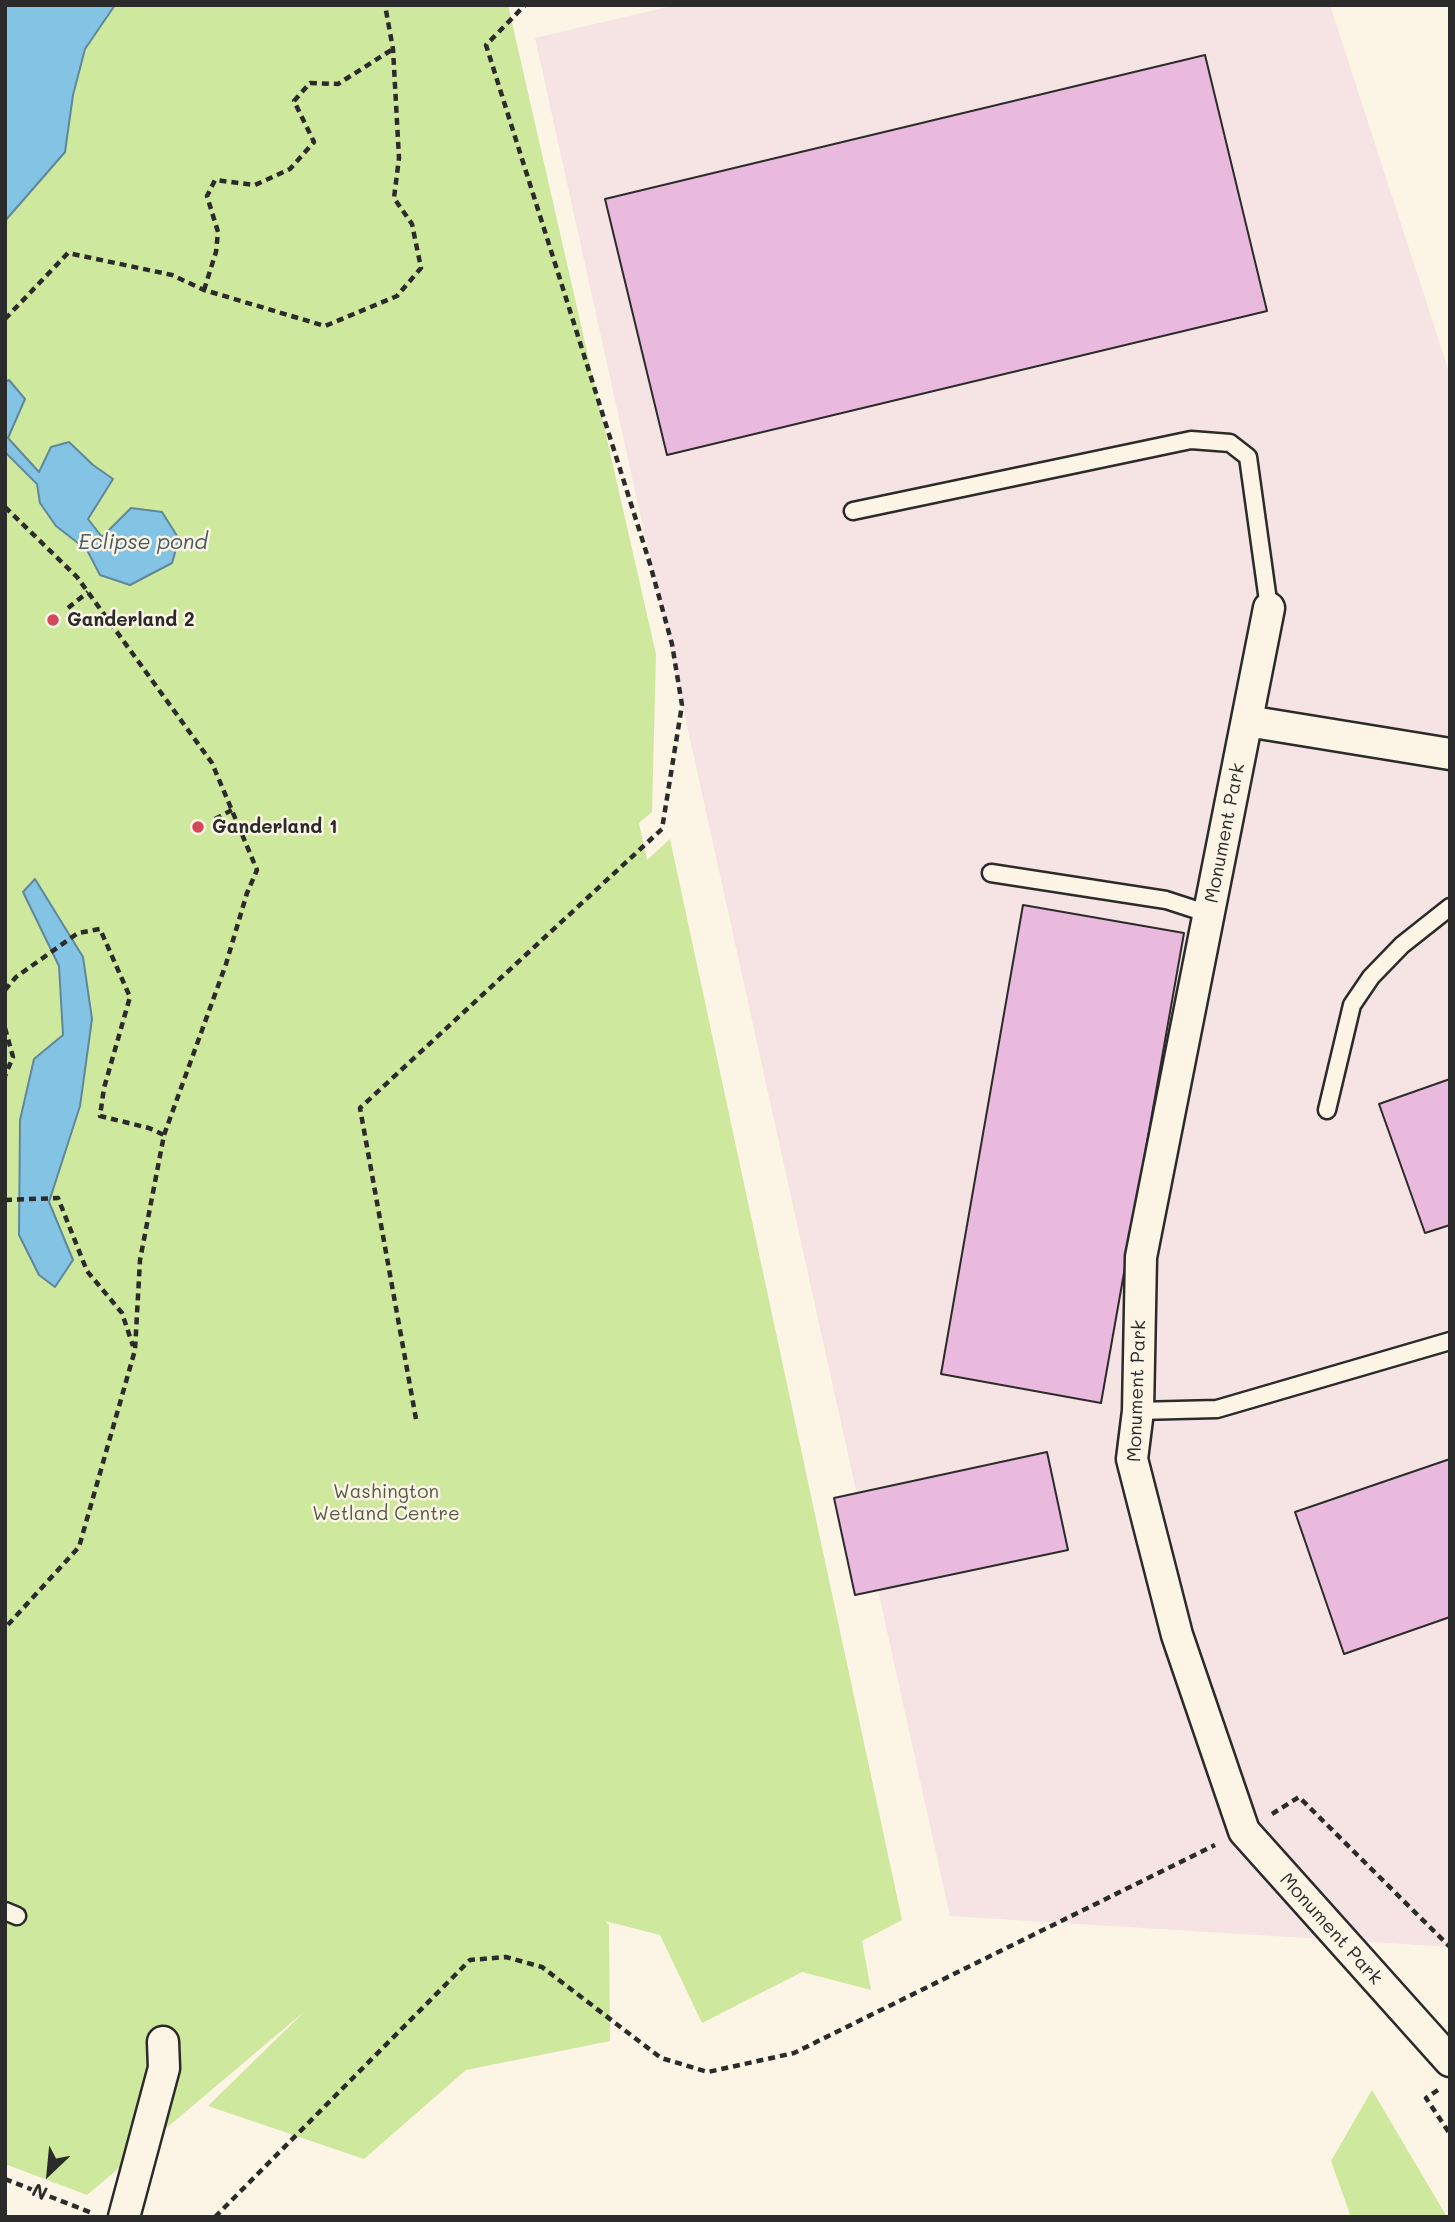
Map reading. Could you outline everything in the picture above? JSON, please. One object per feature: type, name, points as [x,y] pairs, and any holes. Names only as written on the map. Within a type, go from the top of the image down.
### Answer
[{"type":"street","name":"Monument Park","points":[[1269,608],[1141,1257],[1138,1411],[1132,1459],[1177,1635],[1244,1831],[1446,2074]]},
{"type":"street","points":[[1247,721],[1450,754]]},
{"type":"street","points":[[124,2217],[164,2067],[163,2042]]},
{"type":"lane","points":[[853,511],[1191,440],[1230,443],[1248,457],[1269,608]]},
{"type":"lane","points":[[991,873],[1166,900],[1209,914]]},
{"type":"lane","points":[[1327,1110],[1352,1005],[1371,977],[1402,945],[1450,907]]},
{"type":"lane","points":[[1138,1411],[1217,1409],[1450,1341]]},
{"type":"path","points":[[5,319],[68,253],[172,275],[204,290],[325,326],[397,296],[421,268],[412,224],[394,198],[399,158],[393,48],[385,5]]},
{"type":"path","points":[[416,1419],[360,1108],[662,829],[682,705],[672,644],[650,564],[486,46],[525,5]]},
{"type":"path","points":[[204,290],[216,252],[218,232],[207,196],[215,180],[255,185],[290,169],[314,142],[295,101],[310,83],[338,84],[393,48]]},
{"type":"path","points":[[5,507],[77,577],[212,762],[257,870],[164,1135],[140,1260],[135,1350],[79,1547],[5,1628]]},
{"type":"path","points":[[68,608],[88,592]]},
{"type":"path","points":[[215,819],[232,810]]},
{"type":"path","points":[[5,990],[16,977],[78,933],[100,929],[131,997],[104,1088],[100,1116],[149,1128],[164,1135]]},
{"type":"path","points":[[5,1028],[13,1057],[5,1076]]},
{"type":"path","points":[[5,1200],[58,1198],[87,1271],[122,1313],[135,1350]]},
{"type":"path","points":[[215,2217],[470,1960],[506,1957],[542,1967],[661,2058],[708,2073],[794,2053],[1244,1831],[1299,1797],[1450,1947]]},
{"type":"path","points":[[1446,2074],[1426,2098],[1450,2134]]},
{"type":"path","points":[[5,2179],[102,2217]]},
{"type":"shaded area","points":[[676,5],[1330,5],[1450,375],[1450,1947],[950,1916],[535,38]]},
{"type":"green space","name":"Washington Wetland Centre","points":[[5,5],[508,5],[656,654],[652,812],[639,823],[647,860],[670,839],[902,1920],[862,1941],[871,1990],[802,1972],[702,2023],[660,1935],[605,1921],[609,1925],[610,2041],[466,2070],[364,2159],[208,2106],[305,2011],[87,2195],[5,2164]]},
{"type":"green space","points":[[1372,2090],[1447,2217],[1351,2217],[1331,2161]]},
{"type":"water","points":[[5,5],[115,5],[85,49],[73,95],[65,152],[5,221]]},
{"type":"water","name":"Eclipse pond","points":[[9,380],[25,399],[8,438],[39,472],[51,447],[69,442],[93,465],[113,479],[88,519],[102,537],[131,508],[162,512],[179,539],[172,563],[130,585],[100,575],[87,550],[56,526],[40,503],[37,484],[5,452],[5,382]]},
{"type":"water","points":[[35,879],[83,957],[92,1019],[80,1106],[49,1202],[73,1260],[55,1287],[39,1275],[19,1235],[20,1120],[34,1059],[63,1035],[59,966],[23,892]]},
{"type":"building","points":[[1205,55],[1267,311],[667,455],[605,199]]},
{"type":"building","points":[[1023,905],[1184,933],[1101,1403],[941,1374]]},
{"type":"building","points":[[1450,1079],[1450,1225],[1425,1233],[1379,1104]]},
{"type":"building","points":[[1047,1452],[1068,1550],[855,1595],[834,1498]]},
{"type":"building","points":[[1450,1459],[1450,1617],[1344,1654],[1295,1512]]},
{"type":"place","name":"Ganderland 2","points":[[53,620]]},
{"type":"place","name":"Ganderland 1","points":[[198,827]]}]
